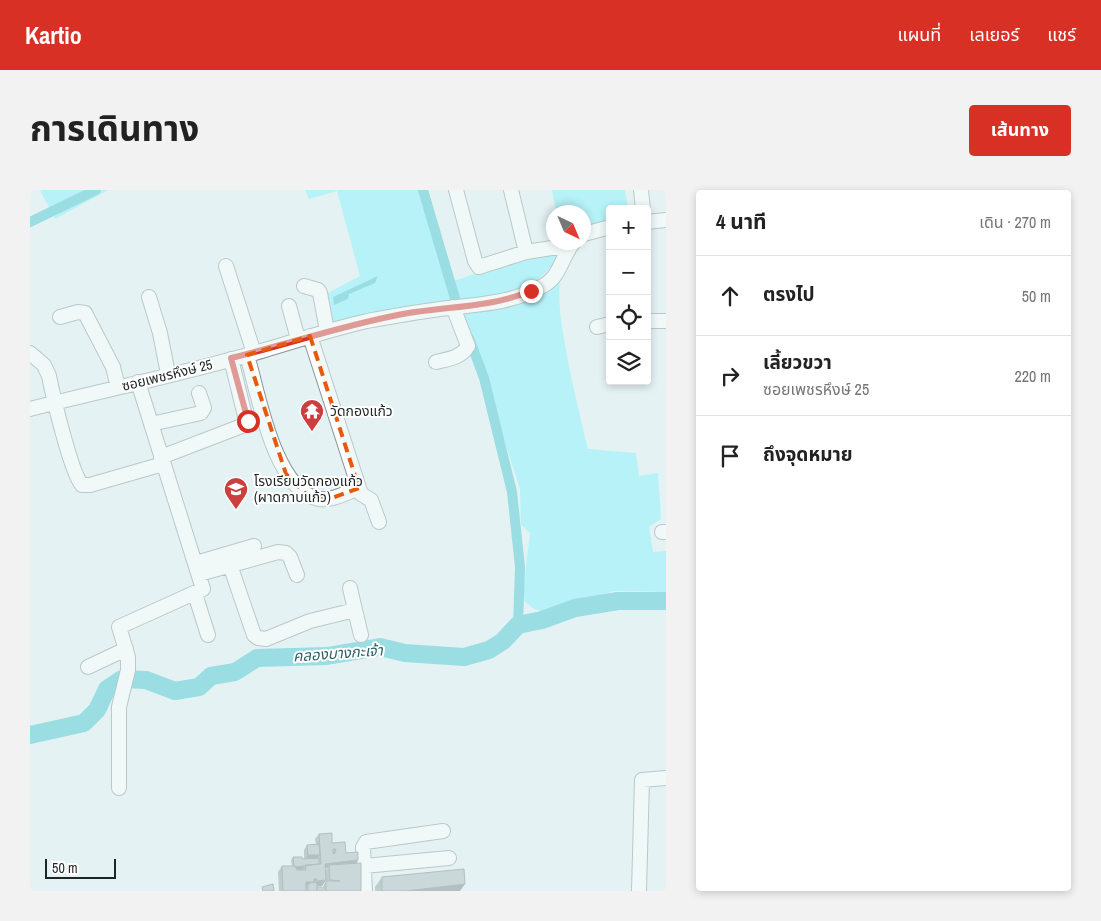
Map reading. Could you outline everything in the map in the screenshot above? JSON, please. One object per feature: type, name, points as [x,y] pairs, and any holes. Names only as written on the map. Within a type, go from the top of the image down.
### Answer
[{"type":"street","points":[[456,190],[476,265],[483,267],[526,252],[546,249]]},
{"type":"street","points":[[510,190],[526,252]]},
{"type":"street","points":[[642,190],[643,205]]},
{"type":"street","points":[[651,222],[666,220]]},
{"type":"street","points":[[591,232],[606,228]]},
{"type":"street","name":"ซอยเพชรหึงษ์ 25","points":[[30,409],[250,354],[327,330],[394,316],[453,307],[494,304],[542,286],[560,271],[569,250]]},
{"type":"street","points":[[226,266],[272,438],[286,474],[307,496],[320,500],[332,498],[359,488]]},
{"type":"street","points":[[304,286],[318,290],[320,293],[327,330]]},
{"type":"street","points":[[149,297],[160,333],[168,374]]},
{"type":"street","points":[[289,306],[304,338],[361,494],[371,500],[379,522]]},
{"type":"street","points":[[436,362],[457,357],[465,352],[468,346],[453,307]]},
{"type":"street","points":[[60,317],[78,312],[84,313],[114,367],[118,387]]},
{"type":"street","points":[[651,321],[666,321]]},
{"type":"street","points":[[666,325],[666,333]]},
{"type":"street","points":[[30,353],[44,365],[78,480],[82,485],[90,485],[162,460],[247,424],[231,358]]},
{"type":"street","points":[[119,788],[119,707],[125,680],[126,649],[119,627],[203,590],[198,568],[138,382]]},
{"type":"street","points":[[151,424],[201,413],[204,408],[199,392]]},
{"type":"street","points":[[198,568],[254,546]]},
{"type":"street","points":[[198,568],[230,565],[278,552],[286,553],[290,557],[297,575]]},
{"type":"street","points":[[230,565],[254,635],[258,638],[266,639],[310,620],[355,610]]},
{"type":"street","points":[[350,588],[361,635]]},
{"type":"street","points":[[196,594],[208,636]]},
{"type":"street","points":[[88,667],[126,649]]},
{"type":"street","points":[[639,891],[642,780],[666,778]]},
{"type":"street","points":[[365,891],[363,847],[366,842],[443,831]]},
{"type":"street","points":[[364,866],[449,858]]},
{"type":"highlighted area","points":[[310,336],[359,488],[332,498],[307,495],[286,474],[247,355]]},
{"type":"shaded area","points":[[40,190],[108,190],[55,219]]},
{"type":"shaded area","points":[[305,190],[421,190],[451,301],[334,324],[326,294],[360,276],[337,191],[309,199]]},
{"type":"shaded area","points":[[552,190],[625,190],[627,205],[606,205],[606,222],[591,225],[591,205],[555,205]]},
{"type":"shaded area","points":[[561,250],[554,263],[544,274],[533,282],[508,293],[466,305],[459,300],[449,283],[518,258]]},
{"type":"shaded area","points":[[378,276],[375,283],[349,294],[348,299],[334,305],[333,297]]},
{"type":"shaded area","points":[[561,279],[559,293],[563,336],[588,449],[636,453],[639,476],[658,473],[661,519],[649,527],[653,552],[666,551],[666,592],[614,591],[545,612],[534,609],[522,599],[530,533],[521,525],[520,489],[500,427],[486,370],[463,312],[540,293]]},
{"type":"building","points":[[332,833],[332,843],[345,842],[346,853],[358,852],[358,860],[325,864],[326,880],[317,881],[317,879],[314,879],[314,882],[306,882],[306,891],[283,891],[282,866],[295,866],[297,870],[306,870],[305,865],[321,864],[319,834]]},
{"type":"building","points":[[319,844],[320,855],[308,855],[307,845]]},
{"type":"building","points":[[293,857],[302,857],[302,859],[319,858],[319,864],[295,867]]},
{"type":"building","points":[[361,863],[361,891],[326,891],[326,881],[340,881],[330,880],[329,865]]},
{"type":"building","points":[[464,869],[465,884],[406,891],[382,891],[382,877]]},
{"type":"building","points":[[317,883],[317,891],[308,891],[308,884]]},
{"type":"building","points":[[273,884],[274,891],[263,891],[262,887]]},
{"type":"building","points":[[317,887],[322,887],[322,891],[317,891]]},
{"type":"waterway","points":[[30,222],[96,190]]},
{"type":"waterway","points":[[423,190],[459,312]]},
{"type":"waterway","points":[[469,338],[484,378],[512,492],[520,567],[518,625]]},
{"type":"waterway","name":"คลองบางกะเจ้า","points":[[30,735],[84,723],[97,710],[107,689],[122,679],[146,680],[175,691],[199,687],[211,676],[235,672],[257,658],[327,656],[380,647],[405,653],[464,657],[489,650],[503,641],[518,625],[542,620],[575,608],[618,601],[666,601]]},
{"type":"place","name":"วัดกองแก้ว","points":[[312,432]]},
{"type":"place","name":"โรงเรียนวัดกองแก้ว (ผาดกาบแก้ว)","points":[[236,510]]},
{"type":"route","points":[[248,421],[231,358],[264,350],[327,330],[422,311],[494,304],[531,291]]}]
